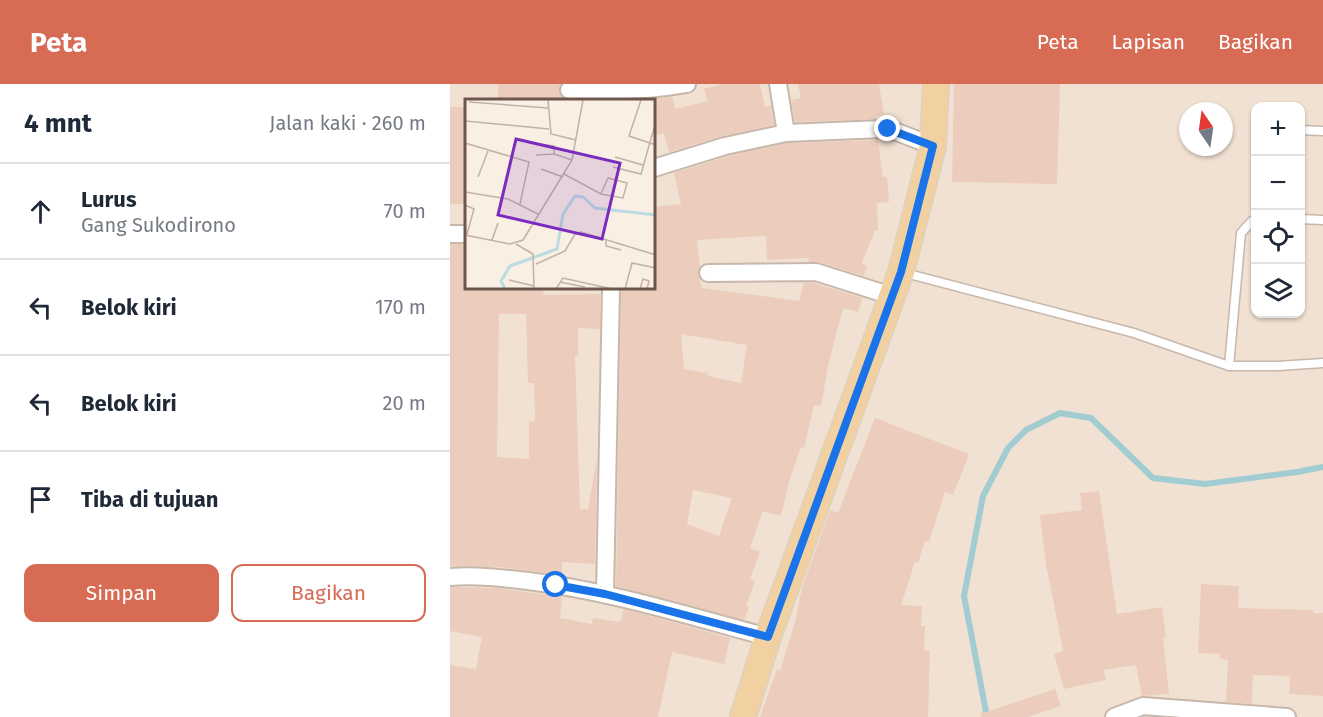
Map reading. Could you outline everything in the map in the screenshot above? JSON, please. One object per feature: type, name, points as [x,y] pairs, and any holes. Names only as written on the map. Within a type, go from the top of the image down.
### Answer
[{"type":"main road","points":[[743,717],[768,637],[901,272],[933,146],[936,84]]},
{"type":"street","points":[[569,90],[608,92],[650,90],[687,84]]},
{"type":"street","points":[[778,84],[786,133]]},
{"type":"street","points":[[656,167],[725,146],[786,133],[882,129],[897,132],[933,146]]},
{"type":"street","points":[[708,273],[816,272],[892,296]]},
{"type":"street","points":[[605,594],[610,290]]},
{"type":"street","points":[[450,577],[500,578],[605,594],[768,637]]},
{"type":"street","points":[[1114,717],[1143,706],[1287,717]]},
{"type":"lane","points":[[1305,130],[1323,131]]},
{"type":"lane","points":[[1305,219],[1323,220]]},
{"type":"lane","points":[[1229,366],[1242,233],[1251,223]]},
{"type":"lane","points":[[901,272],[1134,333],[1229,366],[1323,363]]},
{"type":"shaded area","points":[[450,84],[1323,84],[1323,717],[450,717]]},
{"type":"building","points":[[498,84],[560,84],[560,94],[563,99],[498,99]]},
{"type":"building","points":[[723,84],[760,84],[765,107],[771,105],[774,125],[723,136],[669,152],[664,133],[656,135],[656,99],[647,99],[672,97],[675,109],[708,101],[704,89]]},
{"type":"building","points":[[798,84],[879,84],[884,114],[875,116],[876,119],[795,122],[791,100],[801,98]]},
{"type":"building","points":[[954,84],[1060,84],[1057,184],[952,182]]},
{"type":"building","points":[[450,107],[465,107],[465,204],[450,204]]},
{"type":"building","points":[[878,140],[883,177],[887,177],[889,202],[877,203],[878,231],[875,231],[861,264],[867,266],[864,276],[819,262],[808,262],[809,258],[767,260],[766,236],[697,240],[700,267],[698,274],[702,288],[799,301],[804,283],[814,283],[862,298],[858,312],[843,308],[828,366],[821,406],[814,405],[804,448],[801,447],[789,482],[781,516],[763,511],[750,548],[760,552],[750,579],[755,581],[746,606],[749,607],[744,620],[616,586],[621,290],[656,290],[656,207],[681,204],[674,173],[728,156],[787,143]],"holes":[[[681,334],[747,345],[741,383],[708,376],[708,373],[684,369]],[[693,490],[732,498],[719,536],[687,524]]]},
{"type":"building","points":[[450,244],[465,244],[465,290],[544,290],[543,295],[600,294],[600,329],[578,328],[578,356],[575,356],[580,509],[588,509],[597,459],[595,564],[562,562],[562,575],[500,567],[450,566]],"holes":[[[499,314],[526,314],[528,383],[534,383],[535,421],[529,422],[529,459],[497,457]]]},
{"type":"building","points":[[875,418],[969,454],[953,495],[945,492],[929,542],[925,541],[918,563],[915,562],[901,605],[922,606],[921,626],[925,626],[924,651],[930,651],[928,717],[760,717],[777,669],[780,671],[795,622],[802,588],[830,510],[838,513]]},
{"type":"building","points":[[1099,491],[1117,614],[1162,607],[1169,694],[1142,696],[1136,665],[1103,670],[1106,680],[1064,689],[1054,654],[1063,651],[1046,564],[1040,515],[1082,510],[1080,493]]},
{"type":"building","points":[[1201,584],[1239,586],[1238,608],[1313,610],[1313,613],[1323,613],[1323,696],[1289,694],[1290,676],[1253,675],[1252,704],[1226,702],[1228,660],[1220,659],[1220,654],[1198,653]]},
{"type":"building","points":[[450,587],[498,588],[562,597],[560,618],[592,624],[593,618],[620,622],[624,609],[730,638],[724,664],[672,652],[658,717],[450,717],[450,665],[476,669],[482,637],[450,631]]},
{"type":"building","points":[[1055,689],[1061,706],[1028,717],[981,717],[980,714]]},
{"type":"waterway","points":[[987,717],[964,596],[983,496],[1008,448],[1026,430],[1060,413],[1091,418],[1153,478],[1205,484],[1323,467]]},
{"type":"route","points":[[556,585],[605,594],[768,637],[901,272],[933,146],[888,129]]}]
